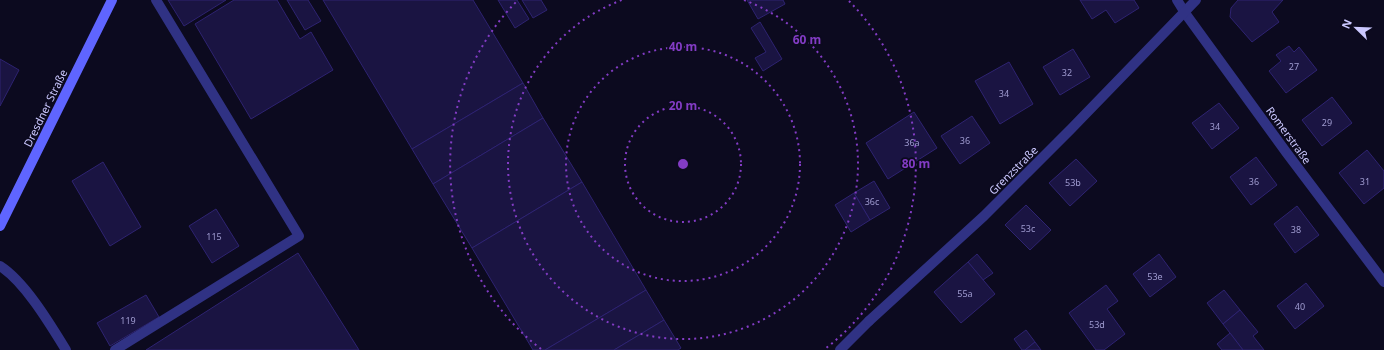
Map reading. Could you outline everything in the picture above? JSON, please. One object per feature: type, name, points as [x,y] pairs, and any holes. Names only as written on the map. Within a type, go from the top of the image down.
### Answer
[{"type":"main road","name":"Dresdner Straße","points":[[0,226],[112,0]]},
{"type":"street","points":[[115,350],[299,236],[156,0]]},
{"type":"street","name":"Romerstraße","points":[[1177,0],[1286,152],[1384,282]]},
{"type":"street","name":"Grenzstraße","points":[[840,350],[869,321],[984,216],[1185,13],[1196,0]]},
{"type":"street","points":[[0,266],[16,278],[51,325],[66,350]]},
{"type":"building","points":[[168,0],[226,0],[184,26]]},
{"type":"building","points":[[234,0],[277,0],[300,39],[311,32],[333,70],[251,119],[195,24]]},
{"type":"building","points":[[287,0],[308,0],[321,21],[305,30]]},
{"type":"building","points":[[323,0],[473,0],[523,83],[412,149]]},
{"type":"building","points":[[498,0],[517,0],[529,19],[515,28]]},
{"type":"building","points":[[522,0],[541,0],[547,10],[533,18]]},
{"type":"building","points":[[747,0],[783,0],[785,4],[758,19]]},
{"type":"building","points":[[1080,0],[1134,0],[1139,8],[1115,23],[1106,10],[1092,19]]},
{"type":"building","points":[[1238,0],[1283,0],[1272,12],[1279,22],[1252,42],[1230,17],[1231,8]]},
{"type":"building","points":[[760,22],[782,59],[763,71],[755,58],[766,52],[751,28]]},
{"type":"building","points":[[1289,46],[1294,52],[1299,47],[1317,70],[1286,93],[1269,71],[1281,61],[1276,55]]},
{"type":"building","points":[[1073,49],[1090,77],[1060,95],[1043,67]]},
{"type":"building","points":[[0,59],[19,70],[0,106]]},
{"type":"building","points":[[1009,62],[1033,104],[1000,124],[975,81]]},
{"type":"building","points":[[523,83],[543,118],[433,184],[412,149]]},
{"type":"building","points":[[1332,97],[1352,123],[1322,146],[1302,120]]},
{"type":"building","points":[[1219,103],[1239,128],[1212,149],[1192,123]]},
{"type":"building","points":[[914,112],[937,148],[888,179],[866,143]]},
{"type":"building","points":[[972,116],[990,143],[960,164],[941,136]]},
{"type":"building","points":[[543,118],[582,182],[472,248],[433,184]]},
{"type":"building","points":[[1367,150],[1384,171],[1384,188],[1364,204],[1339,173]]},
{"type":"building","points":[[1256,157],[1277,185],[1251,205],[1230,177]]},
{"type":"building","points":[[1076,159],[1097,181],[1070,206],[1049,183]]},
{"type":"building","points":[[103,162],[141,227],[110,246],[72,181]]},
{"type":"building","points":[[874,181],[890,208],[870,220],[854,193]]},
{"type":"building","points":[[582,182],[646,290],[545,350],[533,350],[472,248]]},
{"type":"building","points":[[854,193],[870,220],[851,232],[835,205]]},
{"type":"building","points":[[1026,205],[1051,230],[1030,250],[1005,225]]},
{"type":"building","points":[[1297,206],[1319,235],[1295,253],[1274,224]]},
{"type":"building","points":[[216,209],[239,246],[212,263],[189,226]]},
{"type":"building","points":[[298,253],[359,350],[146,350]]},
{"type":"building","points":[[977,254],[993,273],[983,280],[968,262]]},
{"type":"building","points":[[1159,254],[1176,277],[1150,297],[1133,274]]},
{"type":"building","points":[[968,262],[995,294],[961,323],[934,292]]},
{"type":"building","points":[[1306,283],[1324,306],[1295,329],[1277,306]]},
{"type":"building","points":[[1106,285],[1118,301],[1107,309],[1125,334],[1104,350],[1096,350],[1069,313]]},
{"type":"building","points":[[646,290],[664,320],[614,350],[545,350]]},
{"type":"building","points":[[1224,290],[1240,310],[1223,324],[1207,303]]},
{"type":"building","points":[[146,295],[159,317],[110,346],[97,323]]},
{"type":"building","points":[[1240,310],[1258,332],[1253,336],[1264,350],[1243,350],[1223,324]]},
{"type":"building","points":[[664,320],[681,348],[678,350],[614,350]]},
{"type":"building","points":[[1026,330],[1035,342],[1025,350],[1022,350],[1014,339]]},
{"type":"building","points":[[1230,333],[1243,350],[1222,350],[1217,344]]},
{"type":"building","points":[[1035,342],[1041,350],[1025,350]]}]
